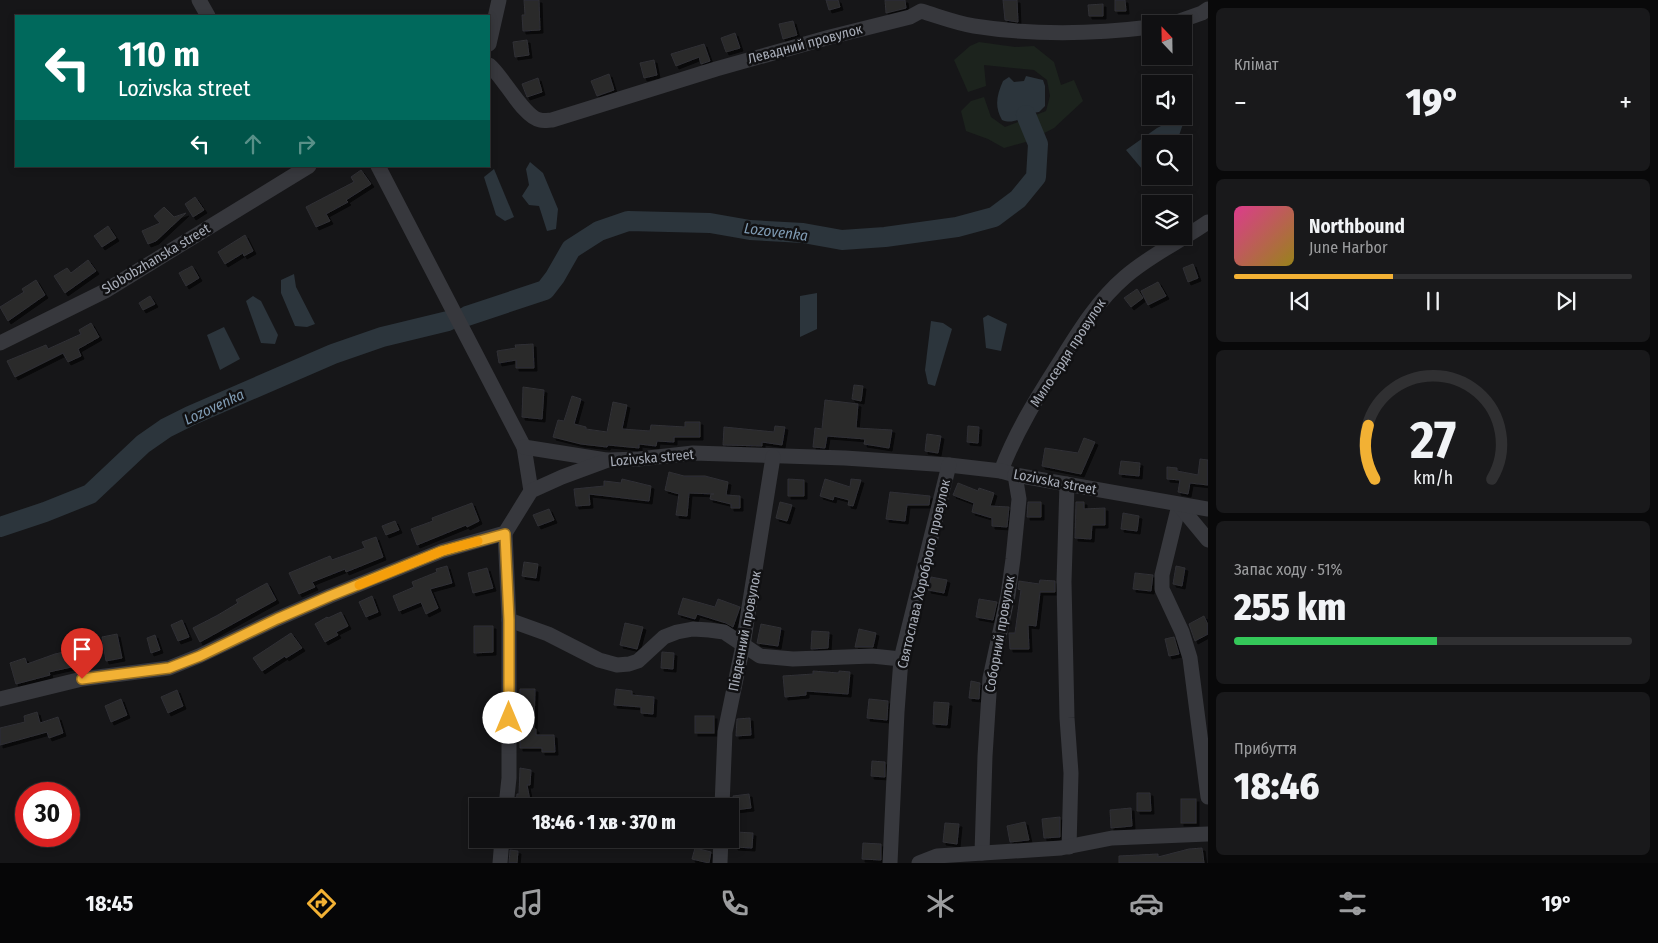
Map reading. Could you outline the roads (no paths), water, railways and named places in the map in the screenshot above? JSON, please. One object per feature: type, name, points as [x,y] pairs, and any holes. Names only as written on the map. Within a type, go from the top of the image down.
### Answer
[{"type":"street","points":[[199,0],[207,15]]},
{"type":"street","points":[[490,40],[499,0]]},
{"type":"street","name":"Левадний провулок","points":[[490,66],[496,70],[511,92],[532,116],[540,120],[552,120],[716,69],[910,17],[925,6],[972,26],[1021,31],[1111,32],[1142,28]]},
{"type":"street","points":[[1192,17],[1208,9]]},
{"type":"street","name":"Slobobzhanska street","points":[[0,344],[104,290],[307,167]]},
{"type":"street","points":[[379,167],[524,446],[531,491],[505,534],[509,620],[509,778],[507,798]]},
{"type":"street","name":"Милосердя провулок","points":[[1008,473],[1012,442],[1080,329],[1106,294],[1126,276],[1208,222]]},
{"type":"street","points":[[524,446],[608,460]]},
{"type":"street","name":"Lozivska street","points":[[531,491],[608,460],[639,459],[693,453],[845,458],[949,465],[1008,473],[1208,509]]},
{"type":"street","name":"Південний провулок","points":[[722,798],[725,732],[743,644],[773,457]]},
{"type":"street","name":"Святослава Хороброго провулок","points":[[890,863],[901,659],[949,465]]},
{"type":"street","name":"Соборний провулок","points":[[982,853],[990,678],[1008,595],[1019,499],[1008,473]]},
{"type":"street","points":[[1064,852],[1071,773],[1067,718],[1064,582],[1067,484]]},
{"type":"street","points":[[1179,505],[1208,540]]},
{"type":"street","points":[[1179,505],[1162,575],[1162,589],[1182,632],[1190,658],[1208,797]]},
{"type":"street","points":[[0,699],[82,679],[169,668],[200,656],[321,600],[434,555],[505,534]]},
{"type":"street","points":[[509,620],[548,634],[599,660],[617,665],[638,661],[664,637],[685,631],[708,630],[724,632],[760,656],[784,658],[872,656],[901,659]]},
{"type":"street","points":[[919,863],[937,856],[982,853],[1064,852],[1112,838],[1208,834]]},
{"type":"street","points":[[500,863],[501,848]]},
{"type":"street","points":[[720,863],[721,848]]},
{"type":"waterway","name":"Lozovenka","points":[[467,316],[545,290],[571,249],[599,231],[628,221],[710,223],[750,230],[803,233],[842,240],[885,237],[957,227],[994,217],[1018,199],[1036,177],[1038,144],[1026,115]]},
{"type":"waterway","name":"Lozovenka","points":[[0,527],[90,494],[143,444],[166,428],[190,416],[333,354],[382,337],[448,321]]}]
